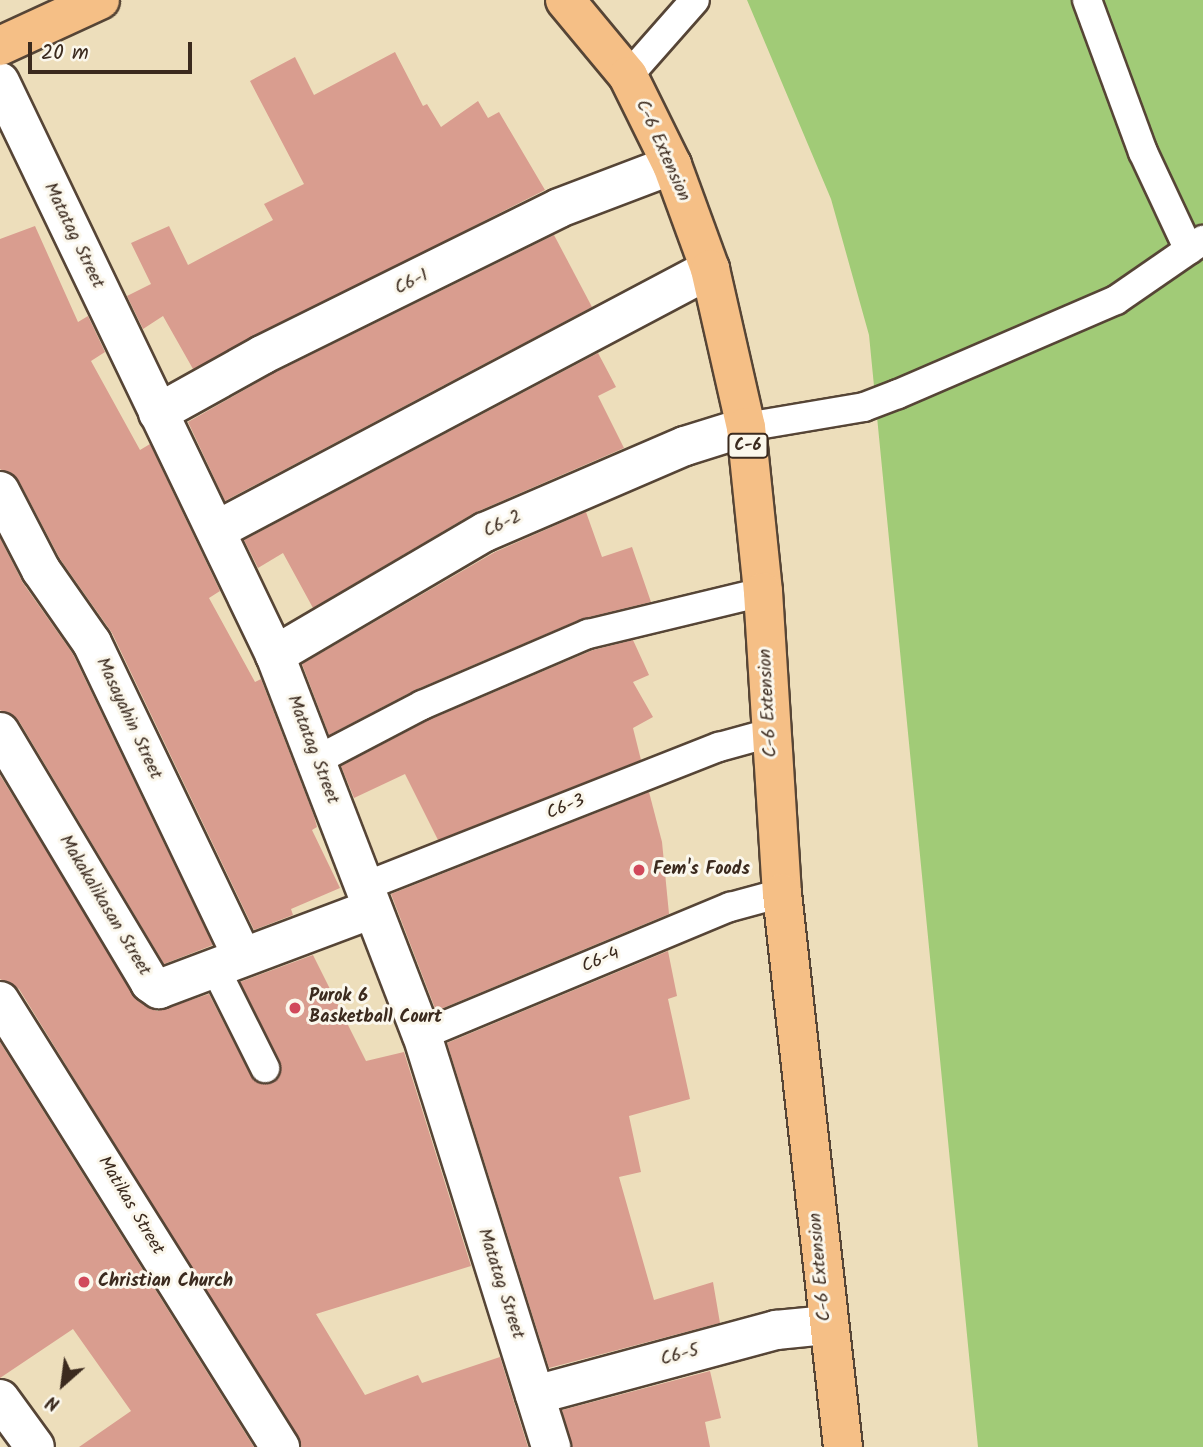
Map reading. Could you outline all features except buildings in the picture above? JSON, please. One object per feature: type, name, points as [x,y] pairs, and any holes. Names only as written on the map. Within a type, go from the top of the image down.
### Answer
[{"type":"main road","points":[[0,46],[100,0]]},
{"type":"main road","name":"C-6 Extension","points":[[565,0],[628,76],[672,165],[710,269],[746,427],[764,592],[770,733],[782,893],[790,935],[826,1325],[843,1447]]},
{"type":"street","name":"Matatag Street","points":[[0,82],[275,655],[422,1035],[551,1447]]},
{"type":"street","name":"C6-1","points":[[158,413],[262,355],[559,208],[672,165]]},
{"type":"street","points":[[217,530],[710,269]]},
{"type":"street","name":"C6-2","points":[[275,655],[485,532],[685,446],[746,427]]},
{"type":"street","name":"Masayahin Street","points":[[0,491],[41,569],[92,643],[228,962]]},
{"type":"street","name":"Makakalikasan Street","points":[[0,733],[150,983],[159,989],[228,962],[368,898]]},
{"type":"street","name":"Matikas Street","points":[[0,1002],[280,1447]]},
{"type":"street","name":"C6-5","points":[[535,1395],[776,1330],[826,1325]]},
{"type":"street","points":[[0,1399],[35,1447]]},
{"type":"lane","points":[[628,76],[695,0]]},
{"type":"lane","points":[[746,427],[864,407],[898,394],[1115,300],[1196,245],[1143,152],[1087,0]]},
{"type":"lane","points":[[317,760],[422,705],[588,634],[764,592]]},
{"type":"lane","name":"C6-3","points":[[368,898],[719,747],[770,733]]},
{"type":"lane","name":"C6-4","points":[[422,1035],[730,907],[782,893]]},
{"type":"lane","points":[[228,962],[265,1068]]},
{"type":"green space","points":[[747,0],[1203,0],[1203,1447],[978,1447],[869,335],[831,199]]},
{"type":"place","name":"Fem's Foods","points":[[639,870]]},
{"type":"place","name":"Purok 6 Basketball Court","points":[[295,1008]]},
{"type":"place","name":"Christian Church","points":[[84,1282]]}]
